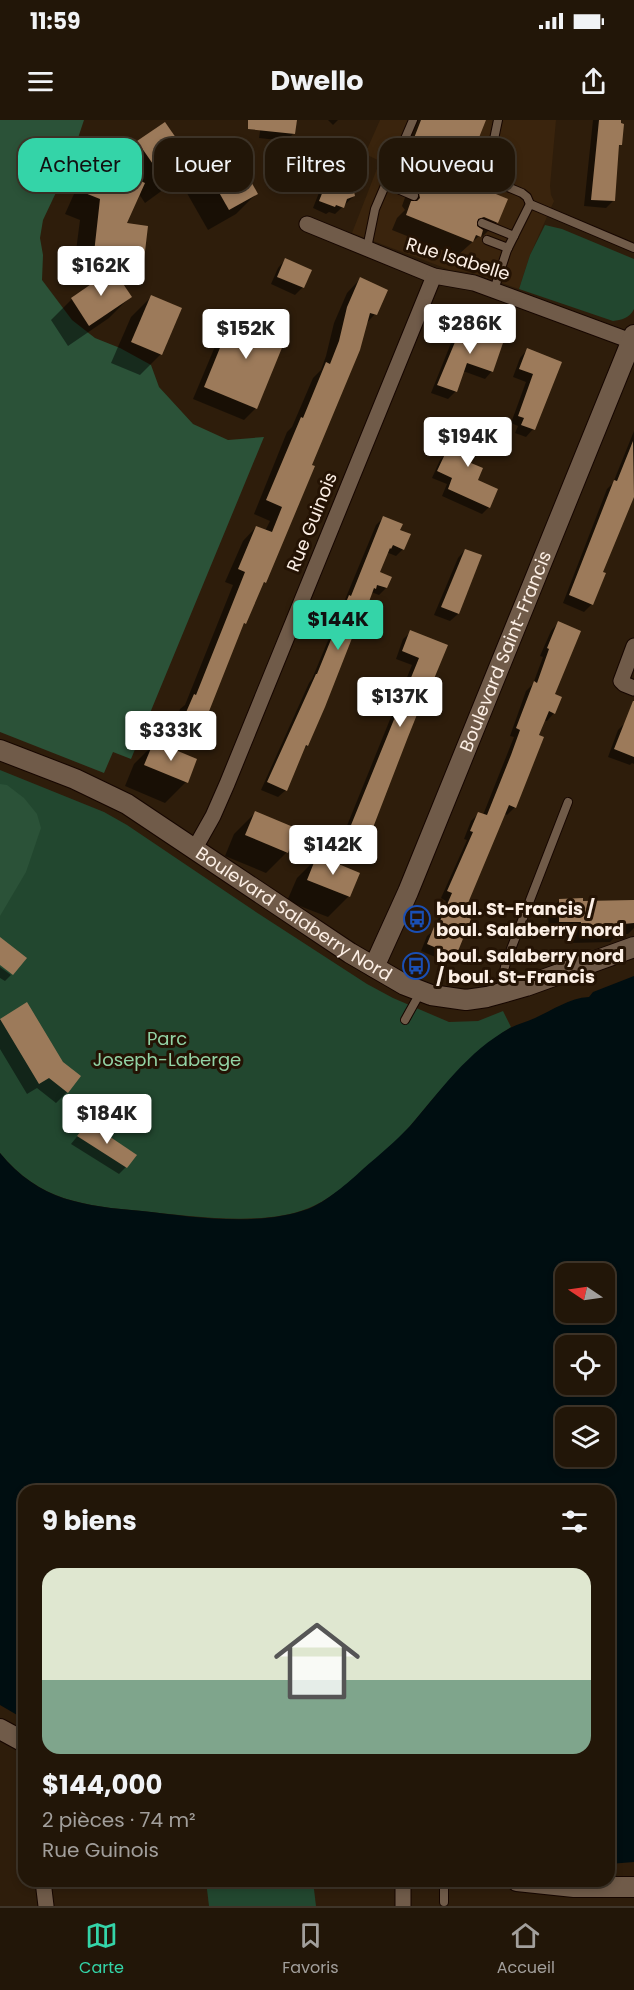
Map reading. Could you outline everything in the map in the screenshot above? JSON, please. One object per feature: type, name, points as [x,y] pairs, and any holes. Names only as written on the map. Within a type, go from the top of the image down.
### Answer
[{"type":"street","name":"Rue Isabelle","points":[[307,224],[434,276],[474,283],[633,338]]},
{"type":"street","name":"Rue Guinois","points":[[195,848],[227,784],[434,276]]},
{"type":"street","name":"Boulevard Saint-Francis","points":[[375,968],[633,338]]},
{"type":"street","points":[[633,650],[621,681],[634,688]]},
{"type":"street","name":"Boulevard Salaberry Nord","points":[[0,750],[117,798],[375,968],[421,991],[442,998],[466,1000],[500,994],[634,947]]},
{"type":"street","points":[[0,1729],[18,1739]]},
{"type":"street","points":[[44,1887],[46,1906]]},
{"type":"street","points":[[403,1887],[404,1906]]},
{"type":"street","points":[[574,1887],[634,1887]]},
{"type":"lane","points":[[405,138],[413,120]]},
{"type":"lane","points":[[498,120],[486,178],[522,194],[527,197],[530,204],[634,248]]},
{"type":"lane","points":[[367,249],[375,210],[383,192]]},
{"type":"lane","points":[[405,192],[414,196]]},
{"type":"lane","points":[[494,290],[508,248],[530,204]]},
{"type":"lane","points":[[482,223],[514,236]]},
{"type":"lane","points":[[488,240],[508,248]]},
{"type":"lane","points":[[500,994],[506,962],[568,802]]},
{"type":"lane","points":[[405,1020],[421,991]]},
{"type":"lane","points":[[444,1887],[444,1902]]},
{"type":"shaded area","points":[[380,120],[556,120],[550,186],[554,201],[530,255],[519,289],[473,273],[450,270],[352,233],[379,164],[379,192],[515,192],[515,138],[379,138],[379,161],[367,155],[367,149]]},
{"type":"shaded area","points":[[634,976],[634,1862],[615,1864],[615,1485],[18,1485],[18,1716],[0,1705],[0,1153],[30,1182],[64,1198],[101,1207],[225,1219],[268,1218],[308,1209],[330,1197],[387,1148],[410,1126],[455,1072],[495,1037],[568,1002],[589,997],[593,992]]},
{"type":"green space","points":[[0,120],[84,120],[78,138],[18,138],[18,192],[56,192],[43,220],[40,238],[43,255],[42,280],[72,320],[95,338],[120,348],[151,365],[159,387],[193,424],[228,440],[264,437],[131,759],[113,752],[104,773],[0,732]]},
{"type":"green space","points":[[545,225],[562,229],[634,259],[634,309],[630,315],[613,321],[519,289],[530,255]]},
{"type":"green space","name":"Parc Joseph-Laberge","points":[[0,770],[104,812],[127,825],[259,914],[367,984],[393,998],[449,1022],[478,1021],[503,1011],[511,1027],[470,1060],[377,1159],[334,1194],[309,1208],[291,1214],[249,1219],[204,1217],[101,1207],[64,1198],[47,1191],[31,1182],[0,1153]]},
{"type":"green space","points":[[0,784],[7,785],[24,798],[37,814],[41,828],[26,872],[0,916]]},
{"type":"green space","points":[[207,1887],[314,1887],[316,1906],[209,1906]]},
{"type":"building","points":[[248,120],[297,120],[295,134],[248,129]]},
{"type":"building","points":[[421,120],[486,120],[479,138],[414,138]]},
{"type":"building","points":[[599,120],[621,120],[624,124],[622,145],[619,145],[615,201],[591,200]]},
{"type":"building","points":[[165,122],[176,138],[154,138],[154,166],[142,148],[141,138]]},
{"type":"building","points":[[253,185],[258,194],[229,210],[219,192],[253,192]]},
{"type":"building","points":[[141,192],[127,223],[148,226],[144,260],[94,253],[100,199],[85,193]]},
{"type":"building","points":[[323,192],[354,192],[355,196],[347,199],[344,208],[319,201]]},
{"type":"building","points":[[491,192],[508,199],[498,223],[484,217],[478,219],[477,226],[483,230],[481,237],[476,235],[473,242],[406,215],[411,201],[417,201],[420,198],[419,193]]},
{"type":"building","points":[[285,258],[312,270],[304,288],[277,277]]},
{"type":"building","points":[[113,269],[132,297],[89,326],[71,298]]},
{"type":"building","points":[[360,277],[388,290],[377,315],[370,313],[360,350],[312,465],[315,466],[266,583],[264,582],[246,624],[244,623],[204,724],[184,717],[194,694],[196,695],[245,572],[238,569],[256,526],[272,532],[282,507],[266,500],[326,362],[330,364],[339,341],[347,307]]},
{"type":"building","points":[[151,295],[182,308],[162,355],[131,342]]},
{"type":"building","points":[[235,311],[288,333],[257,409],[204,387]]},
{"type":"building","points":[[463,323],[504,340],[493,372],[467,363],[457,392],[437,385]]},
{"type":"building","points":[[527,348],[562,362],[535,430],[521,425],[524,418],[518,416],[533,374],[519,369]]},
{"type":"building","points":[[467,421],[485,428],[471,463],[483,468],[478,480],[498,489],[490,508],[448,489],[452,478],[437,471],[446,452],[452,455]]},
{"type":"building","points":[[633,441],[634,497],[603,572],[606,573],[593,605],[569,595],[614,480],[617,481]]},
{"type":"building","points":[[383,516],[403,524],[400,530],[411,534],[404,550],[393,545],[390,548],[380,572],[392,577],[387,588],[377,585],[376,589],[374,588],[359,629],[356,628],[325,707],[287,791],[267,782],[317,674]]},
{"type":"building","points":[[465,549],[482,555],[459,614],[441,607]]},
{"type":"building","points":[[558,621],[581,631],[555,694],[562,697],[555,714],[549,711],[539,735],[544,737],[516,808],[509,805],[463,915],[471,919],[456,956],[427,944],[434,927],[437,928],[452,893],[447,891],[473,832],[470,831],[478,812],[487,815],[520,730],[516,728],[534,681],[537,683]]},
{"type":"building","points":[[410,630],[448,645],[424,703],[422,702],[369,838],[349,830],[419,658],[402,651]]},
{"type":"building","points":[[634,701],[634,757],[614,749]]},
{"type":"building","points":[[154,741],[197,759],[188,783],[144,765]]},
{"type":"building","points":[[255,811],[298,829],[288,853],[245,835]]},
{"type":"building","points":[[317,855],[360,873],[350,897],[307,880]]},
{"type":"building","points":[[583,898],[583,901],[634,900],[634,923],[623,924],[623,932],[581,932],[581,922],[559,922],[559,899]]},
{"type":"building","points":[[0,937],[27,958],[13,975],[0,965]]},
{"type":"building","points":[[27,1002],[63,1062],[81,1076],[68,1093],[49,1078],[39,1084],[0,1019]]},
{"type":"building","points":[[88,1122],[137,1155],[127,1168],[77,1136]]},
{"type":"place","name":"boul. St-Francis / boul. Salaberry nord","points":[[417,919]]},
{"type":"place","name":"boul. Salaberry nord / boul. St-Francis","points":[[416,966]]}]
